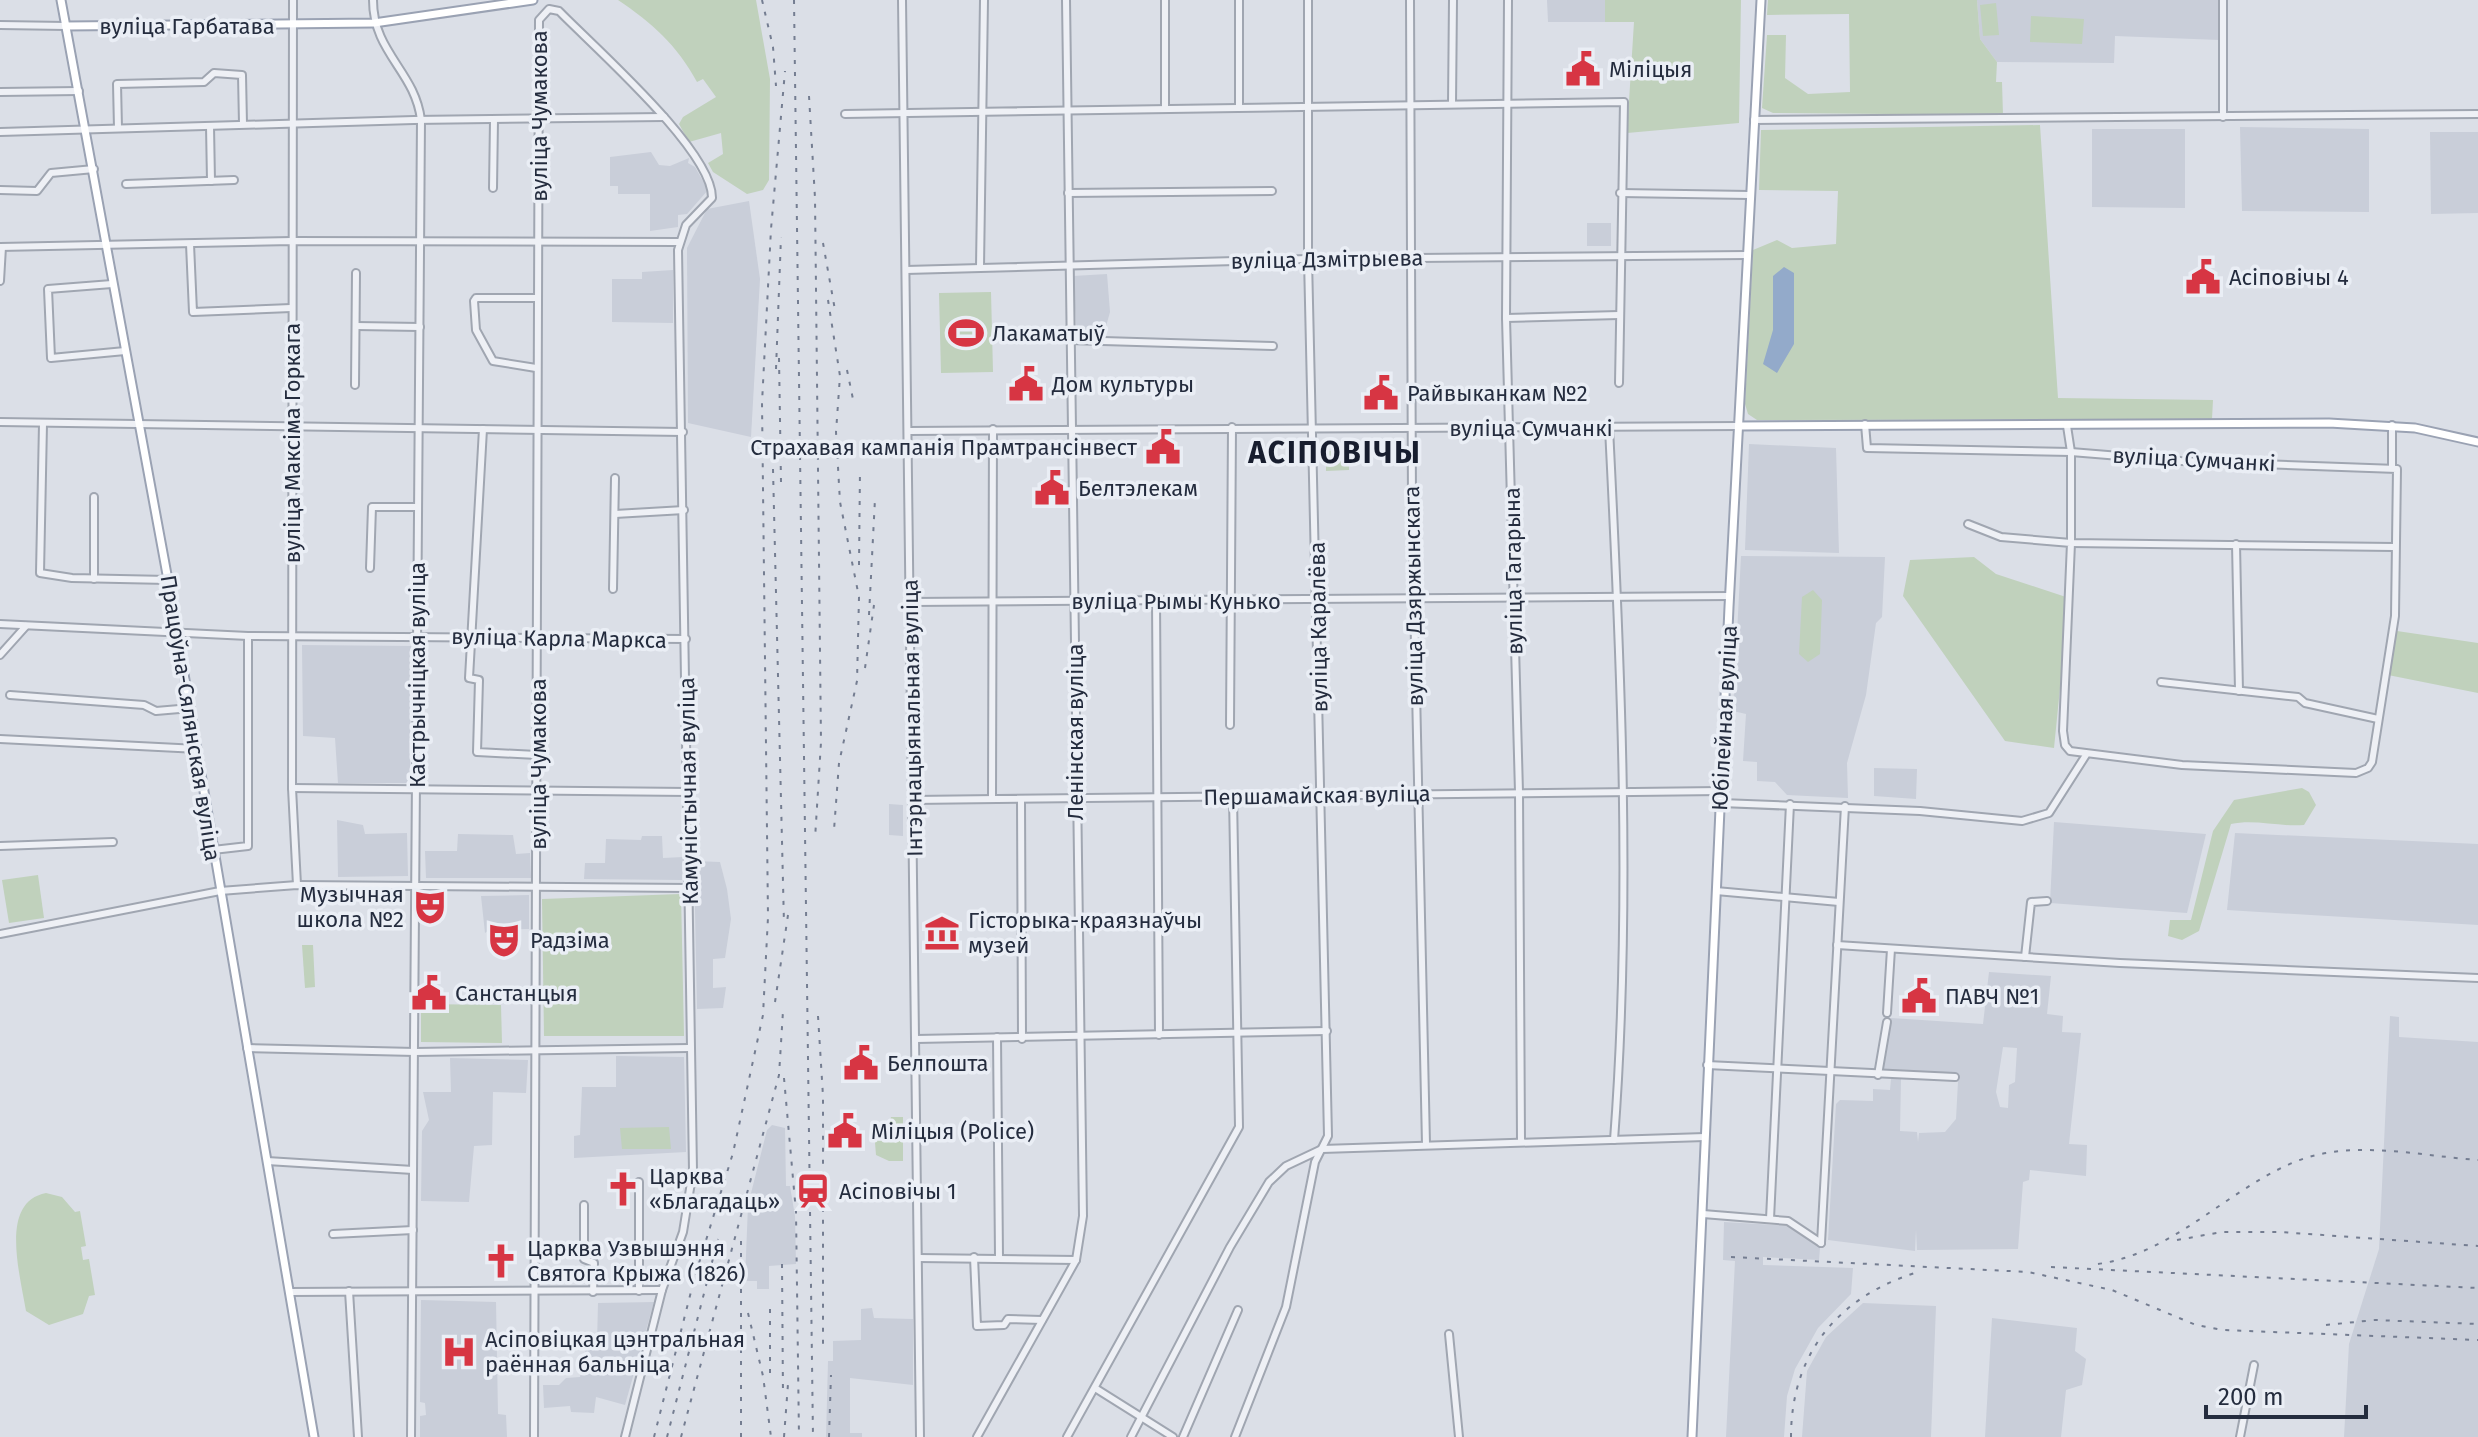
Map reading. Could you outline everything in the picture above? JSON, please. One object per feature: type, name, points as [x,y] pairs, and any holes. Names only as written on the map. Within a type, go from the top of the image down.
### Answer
[{"type":"main road","name":"Працоўна-Сялянская вуліца","points":[[61,0],[191,708],[314,1437]]},
{"type":"main road","name":"вуліца Гарбатава","points":[[66,26],[374,23],[533,0]]},
{"type":"main road","name":"Юбілейная вуліца","points":[[1692,1437],[1752,120],[1761,0]]},
{"type":"main road","name":"вуліца Сумчанкі","points":[[1739,426],[2392,425],[2478,442]]},
{"type":"street","name":"вуліца Максіма Горкага","points":[[293,0],[292,788],[297,885]]},
{"type":"street","points":[[373,0],[374,23]]},
{"type":"street","name":"Інтэрнацыянальная вуліца","points":[[902,0],[920,1437]]},
{"type":"street","points":[[980,267],[984,0]]},
{"type":"street","name":"Ленінская вуліца","points":[[977,1437],[1076,1260],[1083,1216],[1078,1036],[1066,0]]},
{"type":"street","points":[[1165,0],[1165,109]]},
{"type":"street","points":[[1239,0],[1239,106]]},
{"type":"street","name":"вуліца Каралёва","points":[[1235,1437],[1282,1318],[1299,1250],[1313,1171],[1328,1136],[1308,259],[1308,0]]},
{"type":"street","name":"вуліца Дзяржынскага","points":[[1410,0],[1414,599],[1426,1144]]},
{"type":"street","points":[[1452,104],[1453,0]]},
{"type":"street","name":"вуліца Гагарына","points":[[1508,0],[1506,318],[1519,792],[1521,1141]]},
{"type":"street","points":[[2223,0],[2223,117]]},
{"type":"street","name":"вуліца Чумакова","points":[[534,1437],[541,430],[536,368],[539,20],[549,9],[559,11],[664,117]]},
{"type":"street","name":"Кастрычніцкая вуліца","points":[[374,23],[376,33],[416,95],[421,120],[411,1437]]},
{"type":"street","name":"вуліца Гарбатава","points":[[0,25],[66,26]]},
{"type":"street","points":[[118,128],[117,84],[204,82],[214,73],[242,75],[243,124]]},
{"type":"street","points":[[0,92],[79,91]]},
{"type":"street","points":[[845,114],[1067,113],[1239,106],[1624,102],[1619,383]]},
{"type":"street","points":[[1752,120],[2478,114]]},
{"type":"street","points":[[0,132],[243,124],[664,117],[712,186],[712,198],[686,225],[679,242],[420,240],[1,247],[0,281]]},
{"type":"street","points":[[493,188],[494,120]]},
{"type":"street","points":[[210,126],[211,181]]},
{"type":"street","points":[[0,190],[37,191],[51,173],[94,169]]},
{"type":"street","points":[[126,184],[234,180]]},
{"type":"street","points":[[1068,193],[1272,191]]},
{"type":"street","points":[[1620,193],[1749,195]]},
{"type":"street","name":"Камуністычная вуліца","points":[[625,1437],[662,1290],[683,1232],[691,1195],[689,792],[679,242]]},
{"type":"street","points":[[190,244],[193,312],[291,308]]},
{"type":"street","name":"вуліца Дзмітрыева","points":[[906,270],[1412,257],[1747,255]]},
{"type":"street","points":[[355,385],[356,273]]},
{"type":"street","points":[[112,284],[48,289],[51,358],[125,351]]},
{"type":"street","points":[[536,368],[493,361],[476,330],[474,301],[476,298],[537,298]]},
{"type":"street","points":[[1506,318],[1619,315]]},
{"type":"street","points":[[356,326],[420,327]]},
{"type":"street","points":[[1069,340],[1273,346]]},
{"type":"street","points":[[0,422],[140,427],[293,425],[683,432]]},
{"type":"street","points":[[43,424],[40,573],[94,579],[168,580]]},
{"type":"street","name":"вуліца Сумчанкі","points":[[1865,424],[1867,448],[2071,452],[2181,461],[2392,467]]},
{"type":"street","points":[[2067,426],[2071,452],[2071,543],[2063,731],[2065,745],[2070,751],[2086,755],[2182,765],[2356,773],[2368,768],[2372,762],[2395,616],[2397,469],[2392,467],[2392,425]]},
{"type":"street","name":"вуліца Сумчанкі","points":[[909,431],[1739,426]]},
{"type":"street","points":[[1230,725],[1232,427]]},
{"type":"street","points":[[1609,428],[1617,596],[1624,1010],[1614,1140]]},
{"type":"street","points":[[483,429],[469,678],[479,680],[477,752],[537,755]]},
{"type":"street","points":[[992,799],[993,429]]},
{"type":"street","points":[[613,589],[615,478]]},
{"type":"street","points":[[94,497],[94,579]]},
{"type":"street","points":[[370,568],[372,503],[417,507]]},
{"type":"street","points":[[615,514],[684,510]]},
{"type":"street","points":[[1968,524],[2001,537],[2071,543],[2394,547]]},
{"type":"street","points":[[2236,544],[2239,691]]},
{"type":"street","name":"вуліца Рымы Кунько","points":[[911,602],[1730,596]]},
{"type":"street","points":[[1156,601],[1159,1035]]},
{"type":"street","name":"вуліца Карла Маркса","points":[[0,624],[248,636],[686,639]]},
{"type":"street","points":[[0,655],[26,626]]},
{"type":"street","points":[[213,850],[248,846],[248,636]]},
{"type":"street","points":[[2161,682],[2298,697],[2305,703],[2378,719]]},
{"type":"street","points":[[10,695],[144,705],[156,711],[191,708]]},
{"type":"street","points":[[0,739],[198,749]]},
{"type":"street","points":[[1721,803],[1845,806],[2022,821],[2049,813],[2086,755]]},
{"type":"street","points":[[292,788],[538,788],[689,792]]},
{"type":"street","name":"Першамайская вуліца","points":[[913,800],[1721,791]]},
{"type":"street","points":[[1067,1437],[1239,1127],[1233,797]]},
{"type":"street","points":[[1021,801],[1022,1039]]},
{"type":"street","points":[[1770,1219],[1783,897],[1790,804]]},
{"type":"street","points":[[1703,1214],[1788,1221],[1821,1243],[1845,806]]},
{"type":"street","points":[[0,846],[113,842]]},
{"type":"street","points":[[0,934],[220,891],[297,885],[689,888]]},
{"type":"street","points":[[1716,891],[1839,902]]},
{"type":"street","points":[[2025,957],[2031,902],[2047,901]]},
{"type":"street","points":[[1837,945],[2478,978]]},
{"type":"street","points":[[1887,1013],[1891,949]]},
{"type":"street","points":[[1878,1075],[1887,1022]]},
{"type":"street","points":[[916,1039],[1327,1031]]},
{"type":"street","points":[[997,1037],[999,1257]]},
{"type":"street","points":[[247,1048],[415,1052],[689,1048]]},
{"type":"street","points":[[1707,1065],[1955,1077]]},
{"type":"street","points":[[1131,1437],[1269,1182],[1286,1166],[1322,1149],[1705,1137]]},
{"type":"street","points":[[267,1161],[413,1170]]},
{"type":"street","points":[[639,1182],[639,1291]]},
{"type":"street","points":[[584,1205],[584,1259],[594,1263],[593,1292]]},
{"type":"street","points":[[333,1234],[413,1230]]},
{"type":"street","points":[[974,1257],[977,1326],[1004,1325],[1008,1319],[1042,1320]]},
{"type":"street","points":[[919,1258],[1076,1260]]},
{"type":"street","points":[[290,1292],[662,1290]]},
{"type":"street","points":[[349,1291],[358,1437]]},
{"type":"street","points":[[1183,1437],[1238,1310]]},
{"type":"street","points":[[1449,1334],[1459,1437]]},
{"type":"street","points":[[2240,1437],[2254,1365]]},
{"type":"street","points":[[1095,1388],[1141,1414],[1173,1437]]},
{"type":"shaded area","points":[[1547,0],[1605,0],[1605,22],[1548,22]]},
{"type":"shaded area","points":[[1977,0],[2219,0],[2220,40],[2115,36],[2114,63],[1997,62],[1980,39]]},
{"type":"shaded area","points":[[2240,127],[2369,129],[2369,212],[2242,211]]},
{"type":"shaded area","points":[[2092,129],[2185,129],[2185,208],[2092,207]]},
{"type":"shaded area","points":[[2430,132],[2478,132],[2478,213],[2431,214]]},
{"type":"shaded area","points":[[651,152],[659,165],[670,166],[689,158],[688,163],[695,167],[708,190],[687,214],[678,215],[678,227],[650,231],[650,194],[618,194],[618,186],[610,186],[610,157]]},
{"type":"shaded area","points":[[749,201],[760,279],[751,437],[688,423],[687,248],[707,209]]},
{"type":"shaded area","points":[[1587,223],[1611,223],[1611,246],[1587,246]]},
{"type":"shaded area","points":[[673,270],[673,323],[612,322],[612,279],[642,279],[642,272]]},
{"type":"shaded area","points":[[1107,274],[1110,312],[1103,337],[1077,338],[1073,276]]},
{"type":"shaded area","points":[[1749,444],[1836,448],[1839,553],[1745,550]]},
{"type":"shaded area","points":[[1741,556],[1885,557],[1882,617],[1876,623],[1866,695],[1847,763],[1848,798],[1787,795],[1775,782],[1757,781],[1757,762],[1743,761],[1746,714],[1733,711]]},
{"type":"shaded area","points":[[302,645],[411,646],[410,783],[338,783],[335,738],[303,736]]},
{"type":"shaded area","points":[[1874,768],[1917,769],[1916,799],[1874,796]]},
{"type":"shaded area","points":[[889,804],[903,805],[903,836],[889,835]]},
{"type":"shaded area","points":[[337,820],[363,825],[365,834],[407,833],[408,876],[338,877]]},
{"type":"shaded area","points":[[2054,822],[2206,834],[2187,913],[2050,903]]},
{"type":"shaded area","points":[[2235,833],[2478,844],[2478,925],[2227,910]]},
{"type":"shaded area","points":[[458,834],[513,835],[516,854],[530,853],[531,878],[426,878],[425,851],[457,851]]},
{"type":"shaded area","points":[[642,836],[662,836],[663,858],[683,857],[682,880],[584,879],[585,863],[605,863],[606,839],[641,840]]},
{"type":"shaded area","points":[[694,861],[720,862],[727,889],[731,919],[725,958],[713,959],[713,988],[726,987],[723,1008],[697,1009]]},
{"type":"shaded area","points":[[529,895],[529,929],[489,930],[485,933],[481,896]]},
{"type":"shaded area","points":[[1989,972],[2051,976],[2047,1014],[2063,1016],[2062,1032],[2081,1033],[2069,1144],[2087,1145],[2086,1176],[2030,1170],[2029,1180],[2023,1182],[2018,1249],[1917,1250],[1916,1230],[1915,1251],[1828,1240],[1836,1104],[1840,1100],[1873,1101],[1873,1089],[1890,1090],[1891,1079],[1901,1079],[1900,1131],[1917,1132],[1918,1142],[1919,1133],[1945,1132],[1956,1119],[1958,1082],[1881,1075],[1891,1018],[1983,1024]],"holes":[[[2003,1047],[2017,1048],[2015,1082],[2009,1085],[2008,1108],[2000,1107],[1996,1092]]]},
{"type":"shaded area","points":[[2390,1016],[2399,1017],[2399,1037],[2478,1042],[2478,1437],[2344,1437],[2349,1344],[2379,1249]]},
{"type":"shaded area","points":[[616,1056],[684,1057],[686,1152],[574,1158],[574,1136],[580,1135],[582,1087],[616,1087]]},
{"type":"shaded area","points":[[450,1058],[528,1060],[526,1093],[493,1092],[492,1145],[474,1146],[469,1202],[421,1201],[422,1131],[429,1120],[423,1092],[451,1092]]},
{"type":"shaded area","points":[[772,1125],[785,1128],[786,1186],[790,1186],[795,1216],[796,1264],[769,1266],[769,1289],[757,1289],[757,1281],[745,1281],[748,1205],[767,1130]]},
{"type":"shaded area","points":[[1724,1222],[1795,1226],[1820,1248],[1819,1260],[1763,1257],[1763,1265],[1853,1268],[1851,1294],[1818,1328],[1795,1369],[1787,1396],[1784,1437],[1726,1437],[1735,1261],[1723,1260]]},
{"type":"shaded area","name":"Асіповіцкая цэнтральная раённая бальніца","points":[[421,1300],[496,1302],[498,1414],[506,1415],[507,1437],[420,1437],[420,1416],[426,1415],[425,1403],[420,1402]]},
{"type":"shaded area","points":[[654,1302],[625,1405],[596,1397],[594,1413],[571,1412],[570,1406],[544,1408],[543,1385],[559,1385],[566,1378],[580,1377],[587,1344],[597,1343],[598,1303]]},
{"type":"shaded area","points":[[1863,1303],[1936,1306],[1931,1437],[1802,1437],[1807,1371],[1826,1337]]},
{"type":"shaded area","points":[[872,1308],[874,1318],[913,1319],[913,1385],[850,1378],[850,1433],[862,1433],[862,1437],[826,1437],[828,1361],[833,1361],[833,1341],[861,1340],[861,1309]]},
{"type":"shaded area","points":[[1992,1318],[2077,1328],[2075,1351],[2086,1359],[2082,1385],[2066,1390],[2061,1437],[1985,1437]]},
{"type":"green space","points":[[618,0],[756,0],[770,79],[769,180],[763,190],[747,194],[713,172],[708,163],[723,154],[721,133],[689,142],[679,124],[683,117],[716,97],[703,79],[697,82],[663,36]]},
{"type":"green space","points":[[1605,0],[1741,0],[1739,123],[1627,133],[1634,22],[1605,22]]},
{"type":"green space","points":[[1768,0],[1977,0],[1980,39],[1997,62],[1996,82],[2002,82],[2003,115],[1773,113],[1762,108],[1767,35],[1786,35],[1785,78],[1808,94],[1850,92],[1849,14],[1767,15]]},
{"type":"green space","points":[[1996,3],[1999,35],[1983,36],[1980,5]]},
{"type":"green space","points":[[2031,16],[2084,19],[2082,44],[2030,42]]},
{"type":"green space","points":[[2040,125],[2058,398],[2213,400],[2212,419],[1757,420],[1748,414],[1745,404],[1753,250],[1777,240],[1792,248],[1836,244],[1838,191],[1759,190],[1761,130]]},
{"type":"green space","name":"Лакаматыў","points":[[991,292],[993,372],[941,373],[939,293]]},
{"type":"green space","points":[[1349,450],[1349,470],[1326,471],[1326,451]]},
{"type":"green space","points":[[1974,557],[1996,574],[2069,598],[2054,748],[2005,741],[1903,596],[1910,560]]},
{"type":"green space","points":[[1813,590],[1822,600],[1820,654],[1808,662],[1799,654],[1802,597]]},
{"type":"green space","points":[[2397,631],[2478,643],[2478,693],[2388,675]]},
{"type":"green space","points":[[2302,788],[2309,792],[2316,805],[2304,825],[2231,824],[2199,931],[2182,940],[2168,936],[2170,920],[2191,920],[2213,831],[2234,800]]},
{"type":"green space","points":[[38,875],[44,918],[9,923],[2,880]]},
{"type":"green space","points":[[681,894],[684,1036],[544,1036],[542,899]]},
{"type":"green space","points":[[302,945],[313,945],[315,987],[305,988]]},
{"type":"green space","points":[[421,1004],[501,1005],[502,1043],[421,1042]]},
{"type":"green space","points":[[891,1117],[903,1117],[903,1161],[889,1161],[876,1155],[874,1130],[888,1130]]},
{"type":"green space","points":[[669,1127],[671,1149],[622,1149],[620,1128]]},
{"type":"green space","points":[[46,1193],[62,1197],[75,1212],[80,1211],[86,1246],[81,1247],[83,1260],[89,1259],[95,1295],[89,1296],[83,1314],[49,1325],[26,1311],[16,1240],[22,1209],[32,1199]]},
{"type":"water","points":[[1784,267],[1794,273],[1794,344],[1777,373],[1763,364],[1773,330],[1773,276]]},
{"type":"railway","points":[[762,0],[773,47],[776,86]]},
{"type":"railway","points":[[794,0],[813,1437]]},
{"type":"railway","points":[[654,1437],[695,1276],[733,1153],[763,1015],[768,917],[762,403],[771,229],[785,71]]},
{"type":"railway","points":[[809,96],[815,198],[821,742],[815,839]]},
{"type":"railway","points":[[776,369],[781,237]]},
{"type":"railway","points":[[823,243],[835,310]]},
{"type":"railway","points":[[828,300],[840,376],[836,432],[840,502],[859,597],[857,681],[839,763],[834,830]]},
{"type":"railway","points":[[779,358],[781,482]]},
{"type":"railway","points":[[847,370],[854,404]]},
{"type":"railway","points":[[773,469],[784,924]]},
{"type":"railway","points":[[859,565],[860,469]]},
{"type":"railway","points":[[869,615],[875,499]]},
{"type":"railway","points":[[865,668],[874,605]]},
{"type":"railway","points":[[775,1002],[788,915]]},
{"type":"railway","points":[[681,1437],[779,1075],[783,1011]]},
{"type":"railway","points":[[818,1016],[823,1096],[823,1348]]},
{"type":"railway","points":[[784,1078],[796,1212],[799,1437]]},
{"type":"railway","points":[[2098,1264],[2126,1258],[2152,1247],[2247,1187],[2297,1161],[2318,1154],[2364,1150],[2478,1160]]},
{"type":"railway","points":[[2177,1240],[2222,1232],[2280,1232],[2478,1246]]},
{"type":"railway","points":[[667,1437],[718,1239]]},
{"type":"railway","points":[[741,1241],[741,1437]]},
{"type":"railway","points":[[1731,1257],[2028,1272],[2112,1290],[2196,1325],[2223,1330],[2478,1340]]},
{"type":"railway","points":[[782,1264],[783,1396]]},
{"type":"railway","points":[[2051,1267],[2478,1288]]},
{"type":"railway","points":[[1791,1437],[1793,1407],[1800,1379],[1810,1354],[1825,1332],[1865,1296],[1918,1272]]},
{"type":"railway","points":[[770,1309],[770,1373]]},
{"type":"railway","points":[[748,1313],[763,1376],[771,1437]]},
{"type":"railway","points":[[2326,1325],[2375,1320],[2478,1324]]},
{"type":"railway","points":[[829,1437],[831,1375]]},
{"type":"railway","points":[[784,1437],[788,1384]]},
{"type":"place","name":"Міліцыя","points":[[1583,69]]},
{"type":"place","name":"Асіповічы 4","points":[[2203,277]]},
{"type":"place","name":"Лакаматыў","points":[[966,333]]},
{"type":"place","name":"Дом культуры","points":[[1026,384]]},
{"type":"place","name":"Райвыканкам №2","points":[[1381,393]]},
{"type":"place","name":"Страхавая кампанія Прамтрансінвест","points":[[1163,447]]},
{"type":"place","name":"Белтэлекам","points":[[1052,488]]},
{"type":"place","name":"Музычная школа №2","points":[[430,907]]},
{"type":"place","name":"Гісторыка-краязнаўчы музей","points":[[942,933]]},
{"type":"place","name":"Радзіма","points":[[504,940]]},
{"type":"place","name":"Санстанцыя","points":[[429,993]]},
{"type":"place","name":"ПАВЧ №1","points":[[1919,996]]},
{"type":"place","name":"Белпошта","points":[[861,1063]]},
{"type":"place","name":"Міліцыя (Police)","points":[[845,1131]]},
{"type":"place","name":"Царква «Благадаць»","points":[[623,1189]]},
{"type":"place","name":"Асіповічы 1","points":[[813,1191]]},
{"type":"place","name":"Царква Узвышэння Святога Крыжа (1826)","points":[[501,1261]]},
{"type":"place","name":"Асіповіцкая цэнтральная раённая бальніца","points":[[459,1352]]},
{"type":"district","name":"АСІПОВІЧЫ","points":[[1335,453]]}]
